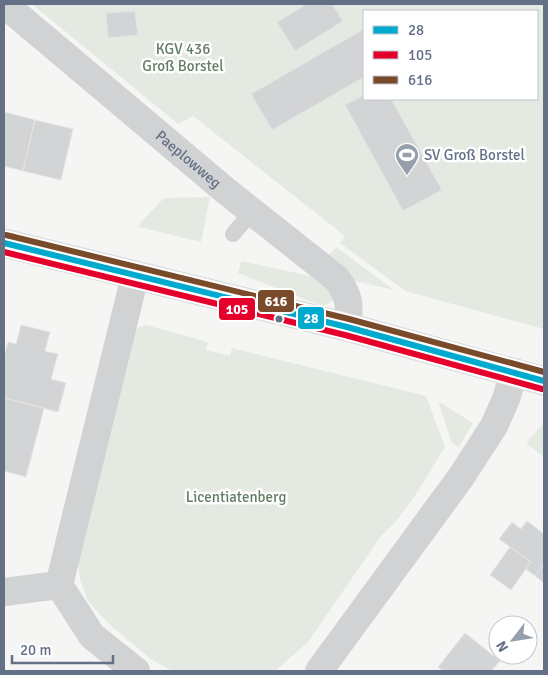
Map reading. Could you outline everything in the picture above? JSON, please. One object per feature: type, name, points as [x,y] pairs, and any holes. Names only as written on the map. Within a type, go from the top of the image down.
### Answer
[{"type":"street","name":"Paeplowweg","points":[[4,4],[252,212],[337,279],[348,298],[350,309],[347,327]]},
{"type":"street","points":[[4,244],[347,327],[544,381]]},
{"type":"street","points":[[134,276],[59,585],[92,636],[136,671]]},
{"type":"street","points":[[319,671],[461,477],[494,426],[506,399],[514,372]]},
{"type":"street","points":[[4,592],[59,585]]},
{"type":"lane","points":[[233,234],[252,212]]},
{"type":"green space","name":"SV Groß Borstel","points":[[32,4],[544,4],[544,329],[405,291],[340,243],[345,236],[193,116],[178,124]]},
{"type":"green space","points":[[210,197],[201,242],[139,227],[140,223],[164,198]]},
{"type":"green space","points":[[336,247],[394,290],[355,281],[328,256]]},
{"type":"green space","points":[[241,261],[324,279],[333,299],[330,303],[322,306],[238,273]]},
{"type":"green space","name":"Licentiatenberg","points":[[146,325],[208,342],[206,350],[230,356],[232,348],[426,396],[445,447],[408,506],[381,536],[308,642],[275,671],[173,671],[152,660],[109,624],[88,601],[80,579],[77,557],[134,332],[139,327]]},
{"type":"green space","points":[[438,401],[473,423],[459,447],[452,443]]},
{"type":"green space","points":[[544,423],[544,457],[526,443]]},
{"type":"building","points":[[307,4],[332,4],[343,21],[295,51],[277,22]]},
{"type":"building","points":[[135,11],[138,35],[108,38],[106,13]]},
{"type":"building","points":[[363,30],[363,78],[272,130],[251,94]]},
{"type":"building","points":[[363,96],[363,100],[392,100],[442,190],[403,211],[345,105]]},
{"type":"building","points":[[4,112],[35,120],[23,171],[4,166]]},
{"type":"building","points":[[35,120],[73,129],[61,180],[23,171]]},
{"type":"building","points":[[21,325],[50,332],[45,351],[58,354],[51,379],[66,383],[58,412],[4,398],[4,357],[8,342],[16,344]]},
{"type":"building","points":[[4,398],[44,408],[26,477],[4,471]]},
{"type":"building","points":[[527,521],[544,534],[544,563],[535,576],[526,569],[531,562],[499,539],[512,522],[521,529]]},
{"type":"building","points":[[510,547],[531,562],[511,590],[490,575]]},
{"type":"building","points":[[544,563],[544,583],[535,576]]},
{"type":"building","points":[[465,633],[488,651],[488,665],[496,665],[491,671],[443,671],[438,667]]},
{"type":"transit line","name":"616","points":[[6,235],[349,319],[544,372]]},
{"type":"transit line","name":"28","points":[[4,243],[347,327],[544,381]]},
{"type":"transit line","name":"105","points":[[4,252],[345,335],[542,389]]},
{"type":"place","name":"SV Groß Borstel","points":[[407,176]]},
{"type":"park label","name":"KGV 436 Groß Borstel","points":[[183,58]]}]
